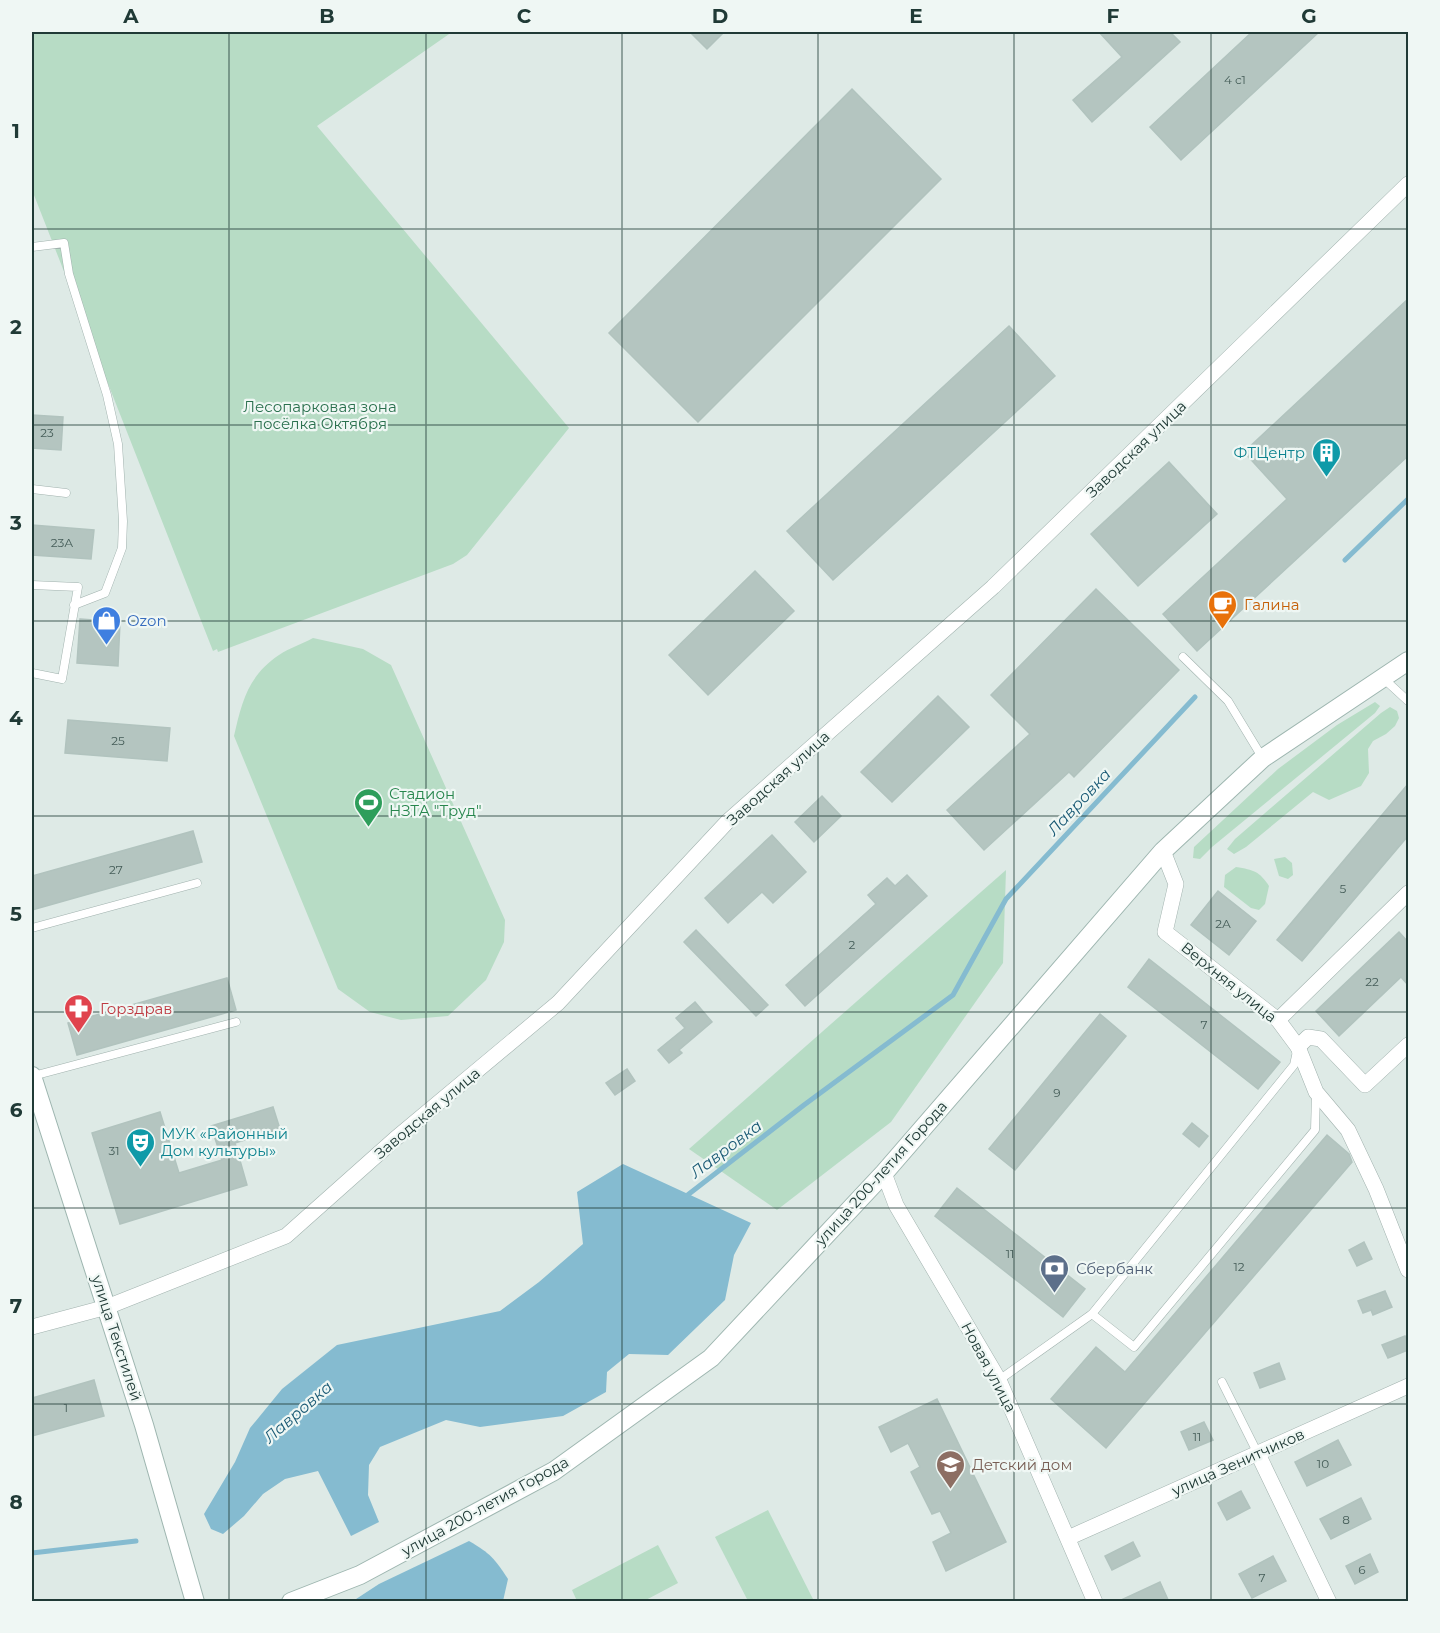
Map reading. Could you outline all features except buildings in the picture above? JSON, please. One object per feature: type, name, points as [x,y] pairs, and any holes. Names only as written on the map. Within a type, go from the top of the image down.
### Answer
[{"type":"street","name":"Заводская улица","points":[[32,1327],[107,1307],[286,1236],[395,1139],[558,1003],[728,821],[993,587],[1408,184]]},
{"type":"street","name":"улица 200-летия Города","points":[[291,1602],[360,1575],[554,1471],[711,1358],[884,1173],[1163,851],[1263,759],[1408,661]]},
{"type":"street","name":"Верхняя улица","points":[[1163,851],[1176,884],[1165,932],[1278,1020],[1298,1047],[1316,1092],[1348,1130],[1376,1189],[1408,1270]]},
{"type":"street","points":[[1278,1020],[1408,893]]},
{"type":"street","points":[[1298,1047],[1308,1037],[1321,1039],[1365,1085],[1408,1045]]},
{"type":"street","name":"улица Текстилей","points":[[33,1085],[144,1425],[195,1602]]},
{"type":"street","name":"Новая улица","points":[[884,1173],[896,1205],[999,1380],[1095,1602]]},
{"type":"street","name":"улица Зенитчиков","points":[[1068,1538],[1408,1386]]},
{"type":"street","points":[[1258,1454],[1329,1602]]},
{"type":"lane","points":[[32,248],[64,243],[69,274],[107,395],[118,444],[123,521],[122,548],[105,593],[74,605]]},
{"type":"lane","points":[[32,489],[66,493]]},
{"type":"lane","points":[[32,585],[78,587],[62,679],[32,673]]},
{"type":"lane","points":[[1183,657],[1228,700],[1263,759]]},
{"type":"lane","points":[[1382,678],[1408,701]]},
{"type":"lane","points":[[32,928],[197,883]]},
{"type":"lane","points":[[33,1085],[236,1022]]},
{"type":"lane","points":[[999,1380],[1092,1314],[1294,1065],[1298,1047]]},
{"type":"lane","points":[[1092,1314],[1134,1347],[1315,1130],[1316,1092]]},
{"type":"lane","points":[[1222,1382],[1258,1454]]},
{"type":"green space","name":"Лесопарковая зона посёлка Октября","points":[[32,32],[452,32],[317,126],[569,428],[467,555],[453,564],[218,652],[217,649],[213,651],[32,190]]},
{"type":"green space","name":"Стадион НЗТА \"Труд\"","points":[[313,638],[363,649],[391,665],[505,920],[504,942],[486,980],[448,1016],[401,1020],[370,1012],[338,989],[234,736],[248,690],[260,672],[268,663],[283,653]]},
{"type":"green space","points":[[1375,702],[1380,706],[1375,713],[1200,859],[1193,858],[1194,847],[1278,769],[1337,725]]},
{"type":"green space","points":[[1390,707],[1397,711],[1399,718],[1395,726],[1373,741],[1368,749],[1369,773],[1361,786],[1329,800],[1313,792],[1246,847],[1234,854],[1227,849],[1235,839]]},
{"type":"green space","points":[[1285,857],[1292,863],[1293,875],[1288,879],[1279,876],[1274,859]]},
{"type":"green space","points":[[1236,867],[1256,872],[1269,886],[1265,904],[1259,910],[1251,908],[1224,887],[1225,875]]},
{"type":"green space","points":[[1006,870],[1003,963],[891,1122],[777,1210],[689,1149]]},
{"type":"green space","points":[[768,1510],[814,1601],[748,1601],[715,1537]]},
{"type":"green space","points":[[658,1545],[678,1583],[644,1601],[577,1601],[572,1590]]},
{"type":"water","points":[[623,1164],[751,1223],[734,1255],[725,1300],[668,1355],[629,1354],[607,1372],[606,1392],[563,1416],[480,1427],[446,1420],[380,1447],[369,1465],[368,1495],[379,1522],[351,1536],[318,1471],[285,1479],[263,1494],[244,1516],[223,1534],[211,1529],[204,1514],[235,1462],[250,1428],[282,1389],[337,1345],[500,1311],[539,1282],[583,1244],[577,1192]]},
{"type":"water","points":[[469,1541],[492,1557],[508,1579],[503,1601],[353,1601],[379,1584]]},
{"type":"waterway","name":"Лавровка","points":[[1345,560],[1408,499]]},
{"type":"waterway","name":"Лавровка","points":[[685,1197],[804,1105],[953,995],[1006,899],[1195,697]]},
{"type":"waterway","name":"Лавровка","points":[[32,1553],[136,1541]]},
{"type":"place","name":"ФТЦентр","points":[[1326,478]]},
{"type":"place","name":"Галина","points":[[1223,630]]},
{"type":"place","name":"Ozon","points":[[106,646]]},
{"type":"place","name":"Стадион НЗТА \"Труд\"","points":[[368,828]]},
{"type":"place","name":"Горздрав","points":[[79,1034]]},
{"type":"place","name":"МУК «Районный Дом культуры»","points":[[140,1168]]},
{"type":"place","name":"Сбербанк","points":[[1055,1294]]},
{"type":"place","name":"Детский дом","points":[[951,1490]]}]
